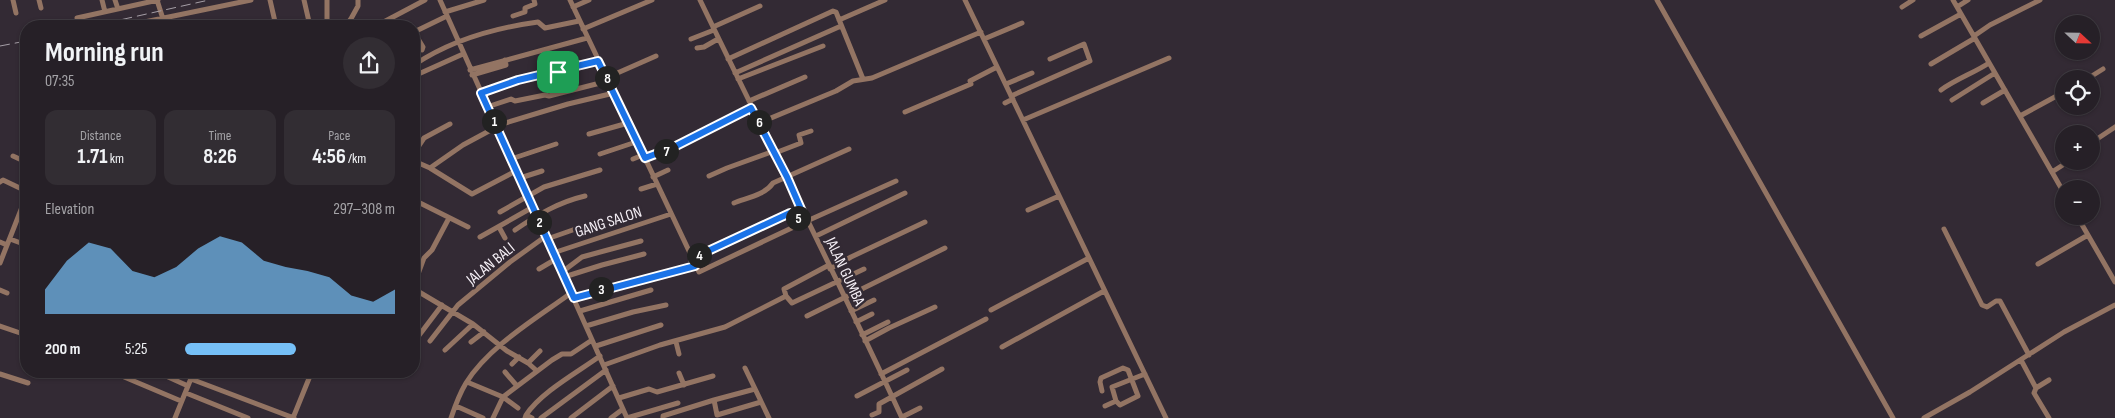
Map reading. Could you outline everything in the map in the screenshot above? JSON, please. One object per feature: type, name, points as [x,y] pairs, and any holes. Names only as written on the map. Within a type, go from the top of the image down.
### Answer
[{"type":"street","points":[[12,0],[16,13]]},
{"type":"street","points":[[39,0],[41,8]]},
{"type":"street","points":[[102,0],[105,12]]},
{"type":"street","points":[[116,0],[118,9]]},
{"type":"street","points":[[77,18],[157,0],[163,19]]},
{"type":"street","points":[[158,20],[251,0]]},
{"type":"street","points":[[270,0],[275,20]]},
{"type":"street","points":[[304,0],[309,20]]},
{"type":"street","points":[[327,0],[327,20]]},
{"type":"street","points":[[350,20],[358,6],[358,0]]},
{"type":"street","points":[[387,20],[425,0]]},
{"type":"street","points":[[440,0],[471,73],[627,418],[678,403]]},
{"type":"street","points":[[420,29],[446,14],[484,0]]},
{"type":"street","points":[[513,16],[525,12],[525,8],[535,4],[534,0]]},
{"type":"street","points":[[570,0],[699,272],[797,227],[795,219],[790,213],[693,258]]},
{"type":"street","points":[[573,7],[589,0]]},
{"type":"street","points":[[583,29],[652,0]]},
{"type":"street","name":"JALAN GUMBA","points":[[700,0],[751,108],[775,152],[829,267],[846,298],[902,418]]},
{"type":"street","points":[[734,73],[885,0]]},
{"type":"street","points":[[965,0],[1163,417]]},
{"type":"street","points":[[1657,0],[1893,418]]},
{"type":"street","points":[[1902,7],[1913,0]]},
{"type":"street","points":[[1953,0],[2057,180]]},
{"type":"street","points":[[1957,6],[1968,0]]},
{"type":"street","points":[[1931,64],[1998,21],[2040,0]]},
{"type":"street","points":[[691,39],[760,6]]},
{"type":"street","points":[[728,59],[831,11],[836,12],[863,79]]},
{"type":"street","points":[[1921,36],[1961,14]]},
{"type":"street","points":[[420,62],[458,41],[518,25],[538,22],[542,27],[548,28],[579,21]]},
{"type":"street","points":[[984,39],[1022,23]]},
{"type":"street","points":[[760,123],[836,91],[853,81],[872,78],[981,32]]},
{"type":"street","points":[[471,73],[505,60],[587,38]]},
{"type":"street","points":[[697,48],[704,47],[718,39]]},
{"type":"street","points":[[420,42],[423,47],[422,50]]},
{"type":"street","points":[[1004,103],[1012,97],[1090,61],[1084,44],[1050,59]]},
{"type":"street","points":[[738,79],[823,46]]},
{"type":"street","points":[[420,73],[463,54]]},
{"type":"street","points":[[487,107],[511,99],[515,101],[565,93],[607,80],[656,56]]},
{"type":"street","points":[[1023,120],[1169,58]]},
{"type":"street","points":[[481,93],[518,80],[598,61]]},
{"type":"street","points":[[1941,90],[1951,83],[1971,75],[1989,63]]},
{"type":"street","points":[[905,112],[971,84],[970,80],[997,67]]},
{"type":"street","points":[[1006,84],[1032,73]]},
{"type":"street","points":[[1952,100],[1995,73]]},
{"type":"street","points":[[749,101],[805,77]]},
{"type":"street","points":[[1983,103],[2005,90]]},
{"type":"street","points":[[565,93],[568,104]]},
{"type":"street","points":[[430,168],[496,127],[568,104],[614,93]]},
{"type":"street","points":[[2020,116],[2055,97]]},
{"type":"street","points":[[633,159],[674,147],[751,108]]},
{"type":"street","points":[[589,134],[628,123]]},
{"type":"street","points":[[420,144],[424,138],[450,124]]},
{"type":"street","points":[[2100,137],[2115,127]]},
{"type":"street","points":[[709,176],[801,143],[799,135],[811,131]]},
{"type":"street","points":[[600,154],[636,142]]},
{"type":"street","points":[[511,159],[556,144]]},
{"type":"street","points":[[734,204],[767,190],[773,183],[850,149]]},
{"type":"street","points":[[13,156],[20,159]]},
{"type":"street","points":[[420,164],[472,194],[516,171]]},
{"type":"street","points":[[500,212],[544,187],[600,170]]},
{"type":"street","points":[[653,177],[668,170]]},
{"type":"street","points":[[520,178],[542,172]]},
{"type":"street","points":[[0,182],[3,180],[20,188]]},
{"type":"street","points":[[795,219],[806,218],[896,181]]},
{"type":"street","points":[[641,189],[657,184]]},
{"type":"street","points":[[816,236],[905,193]]},
{"type":"street","points":[[516,230],[536,216],[584,196]]},
{"type":"street","points":[[1028,210],[1059,196]]},
{"type":"street","points":[[420,203],[468,227]]},
{"type":"street","points":[[480,237],[533,207]]},
{"type":"street","points":[[0,263],[20,212]]},
{"type":"street","name":"GANG SALON","points":[[553,253],[671,214]]},
{"type":"street","points":[[420,270],[424,258],[432,250],[449,218]]},
{"type":"street","points":[[864,269],[838,283],[792,303],[784,290],[925,222]]},
{"type":"street","name":"JALAN BALI","points":[[430,341],[452,310],[510,262],[546,237],[587,225]]},
{"type":"street","points":[[2082,225],[2115,282]]},
{"type":"street","points":[[498,227],[505,238]]},
{"type":"street","points":[[1944,229],[1982,306],[1987,307],[1996,301],[2000,301],[2029,356]]},
{"type":"street","points":[[2038,264],[2088,235]]},
{"type":"street","points":[[10,238],[20,242]]},
{"type":"street","points":[[563,274],[582,257],[641,241]]},
{"type":"street","points":[[0,242],[7,245]]},
{"type":"street","points":[[807,316],[945,248]]},
{"type":"street","points":[[563,274],[644,254]]},
{"type":"street","points":[[991,310],[1089,258]]},
{"type":"street","points":[[538,269],[556,259]]},
{"type":"street","points":[[451,418],[467,382],[479,365],[501,345],[572,295],[695,266]]},
{"type":"street","points":[[0,290],[7,294]]},
{"type":"street","points":[[580,311],[651,290]]},
{"type":"street","points":[[420,291],[473,324],[507,351],[528,362],[537,371]]},
{"type":"street","points":[[1002,347],[1104,291]]},
{"type":"street","points":[[541,418],[605,368],[676,342],[725,327],[786,296]]},
{"type":"street","points":[[851,311],[874,300]]},
{"type":"street","points":[[420,334],[442,304]]},
{"type":"street","points":[[586,326],[633,312],[666,305]]},
{"type":"street","points":[[1924,418],[2029,356],[2064,332],[2115,305]]},
{"type":"street","points":[[864,338],[935,307]]},
{"type":"street","points":[[856,322],[872,314]]},
{"type":"street","points":[[881,374],[986,319]]},
{"type":"street","points":[[864,338],[888,322]]},
{"type":"street","points":[[445,350],[473,324]]},
{"type":"street","points":[[0,326],[20,333]]},
{"type":"street","points":[[596,346],[661,326]]},
{"type":"street","points":[[471,342],[484,332]]},
{"type":"street","points":[[493,418],[503,397],[562,354],[571,354],[592,340]]},
{"type":"street","points":[[676,342],[679,354]]},
{"type":"street","points":[[528,362],[540,351]]},
{"type":"street","points":[[532,418],[526,416],[531,408],[551,391],[600,356]]},
{"type":"street","points":[[512,364],[519,357]]},
{"type":"street","points":[[2021,360],[2036,388]]},
{"type":"street","points":[[745,368],[769,418]]},
{"type":"street","points":[[1102,391],[1101,378],[1123,368],[1128,370],[1131,380],[1138,396],[1120,404],[1116,401],[1112,387],[1131,380],[1144,374]]},
{"type":"street","points":[[872,415],[879,412],[879,404],[942,369]]},
{"type":"street","points":[[857,396],[907,370]]},
{"type":"street","points":[[505,372],[518,386]]},
{"type":"street","points":[[680,373],[684,384]]},
{"type":"street","points":[[0,374],[28,383]]},
{"type":"street","points":[[619,398],[649,389],[657,392],[713,376]]},
{"type":"street","points":[[127,378],[181,401]]},
{"type":"street","points":[[170,378],[188,386]]},
{"type":"street","points":[[175,418],[191,379],[293,418],[309,378]]},
{"type":"street","points":[[2049,380],[2036,388],[2034,393],[2049,418]]},
{"type":"street","points":[[467,382],[503,397],[518,408]]},
{"type":"street","points":[[571,418],[613,386]]},
{"type":"street","points":[[663,418],[663,416],[755,389]]},
{"type":"street","points":[[186,393],[248,418]]},
{"type":"street","points":[[714,400],[717,415],[761,402]]},
{"type":"street","points":[[1104,406],[1116,401]]},
{"type":"street","points":[[456,406],[483,418]]},
{"type":"street","points":[[902,418],[920,408]]},
{"type":"street","points":[[611,418],[623,409]]},
{"type":"railway","points":[[120,20],[209,0]]},
{"type":"railway","points":[[0,46],[20,42]]},
{"type":"route","points":[[598,61],[645,158],[659,154],[725,123],[751,108],[787,177],[804,216],[795,219],[793,214],[790,213],[693,258],[695,266],[613,286],[574,298],[481,93],[518,80],[558,72],[598,61]]}]
